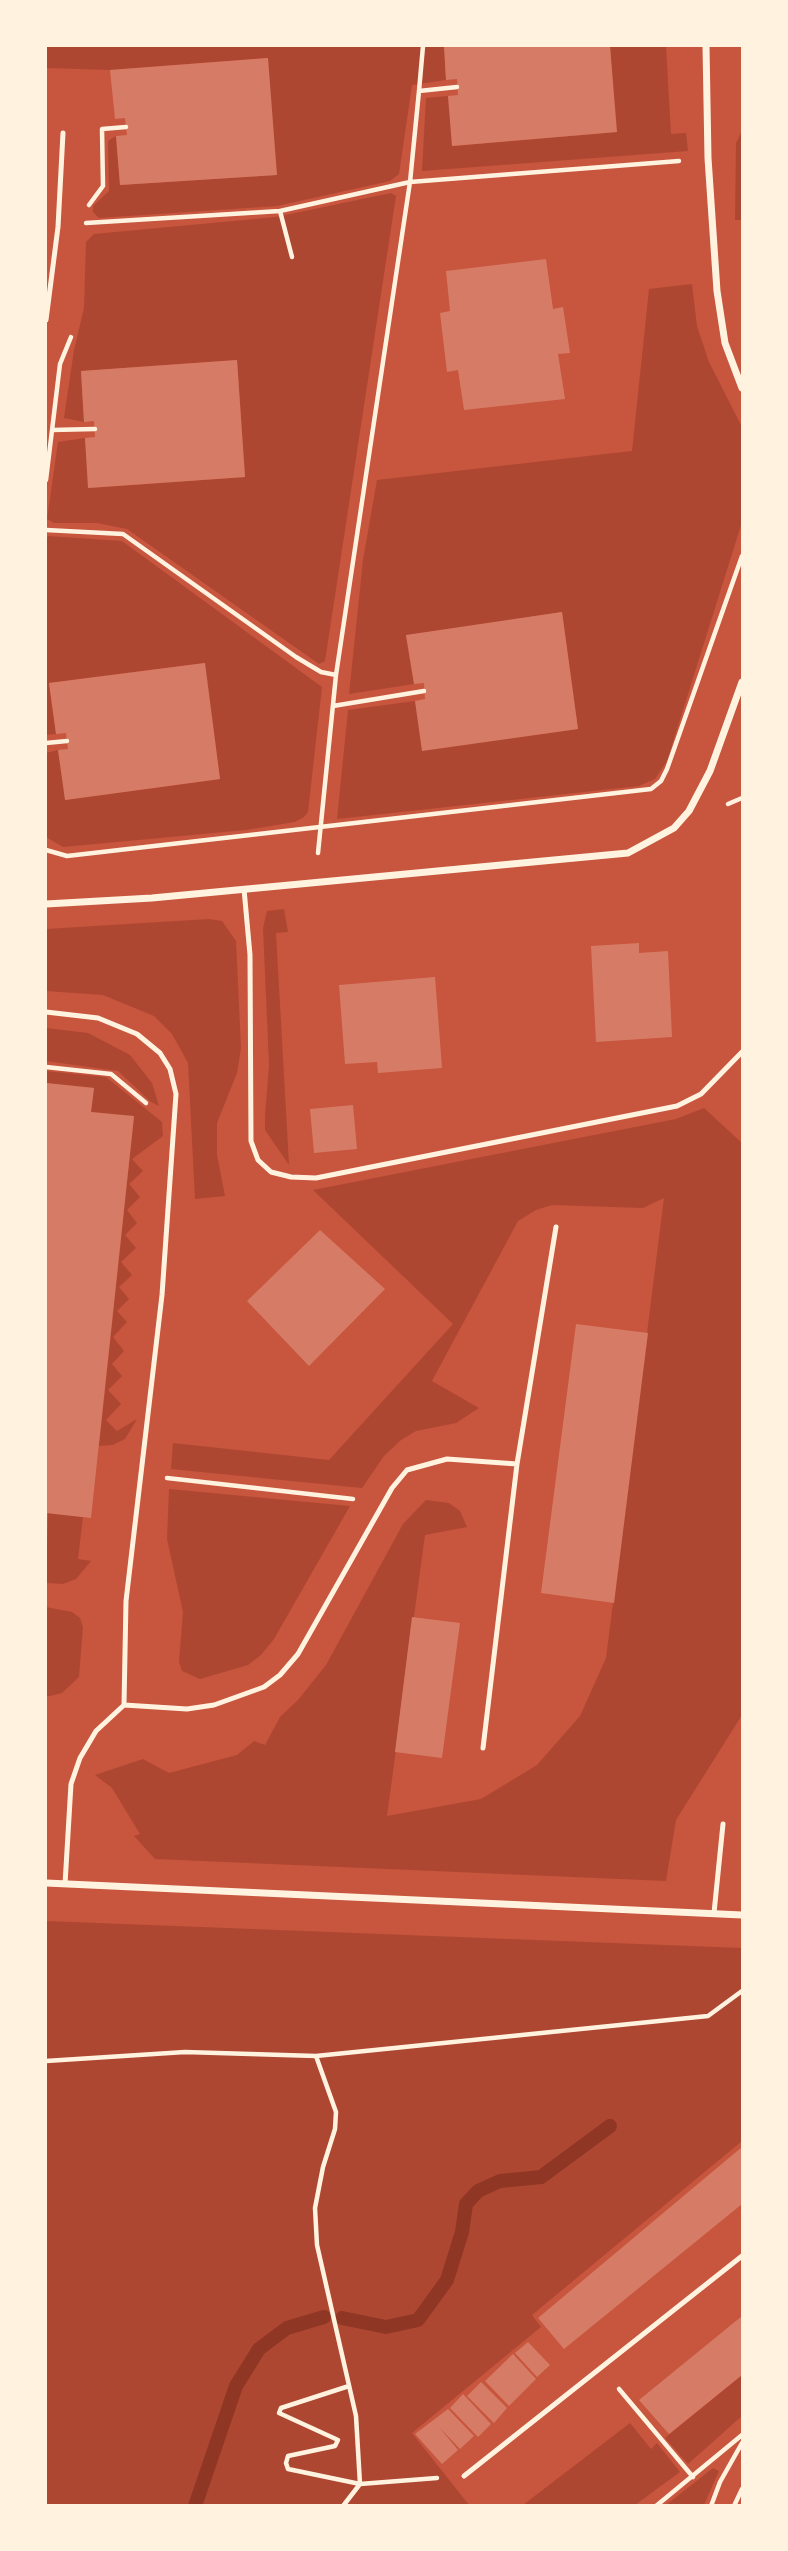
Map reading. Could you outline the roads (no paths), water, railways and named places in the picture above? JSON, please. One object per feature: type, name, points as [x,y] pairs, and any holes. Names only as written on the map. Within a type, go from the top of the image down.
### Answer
[{"type":"street","points":[[706,46],[708,158],[717,290],[725,343],[743,388]]},
{"type":"street","points":[[46,904],[244,889],[628,853],[674,828],[690,811],[709,771],[743,682]]},
{"type":"street","points":[[46,1883],[743,1914]]},
{"type":"lane","points":[[46,320],[58,228],[63,133]]},
{"type":"lane","points":[[244,889],[250,955],[251,1141],[258,1160],[271,1172],[316,1178],[677,1107],[701,1094],[743,1052]]},
{"type":"lane","points":[[46,1012],[98,1017],[149,1042],[170,1069],[176,1094],[162,1295],[126,1601],[124,1705],[96,1731],[80,1758],[71,1784],[65,1884]]},
{"type":"lane","points":[[482,1748],[517,1464],[556,1227]]},
{"type":"lane","points":[[124,1705],[187,1709],[214,1705],[264,1687],[280,1675],[298,1654],[392,1488],[407,1470],[447,1459],[517,1464]]},
{"type":"lane","points":[[714,1913],[723,1824]]},
{"type":"lane","points":[[464,2476],[743,2256]]},
{"type":"waterway","points":[[342,2318],[386,2327],[418,2320],[447,2280],[462,2232],[466,2204],[478,2191],[500,2181],[541,2177],[610,2126]]},
{"type":"waterway","points":[[195,2506],[236,2386],[259,2349],[287,2328],[324,2317]]}]
